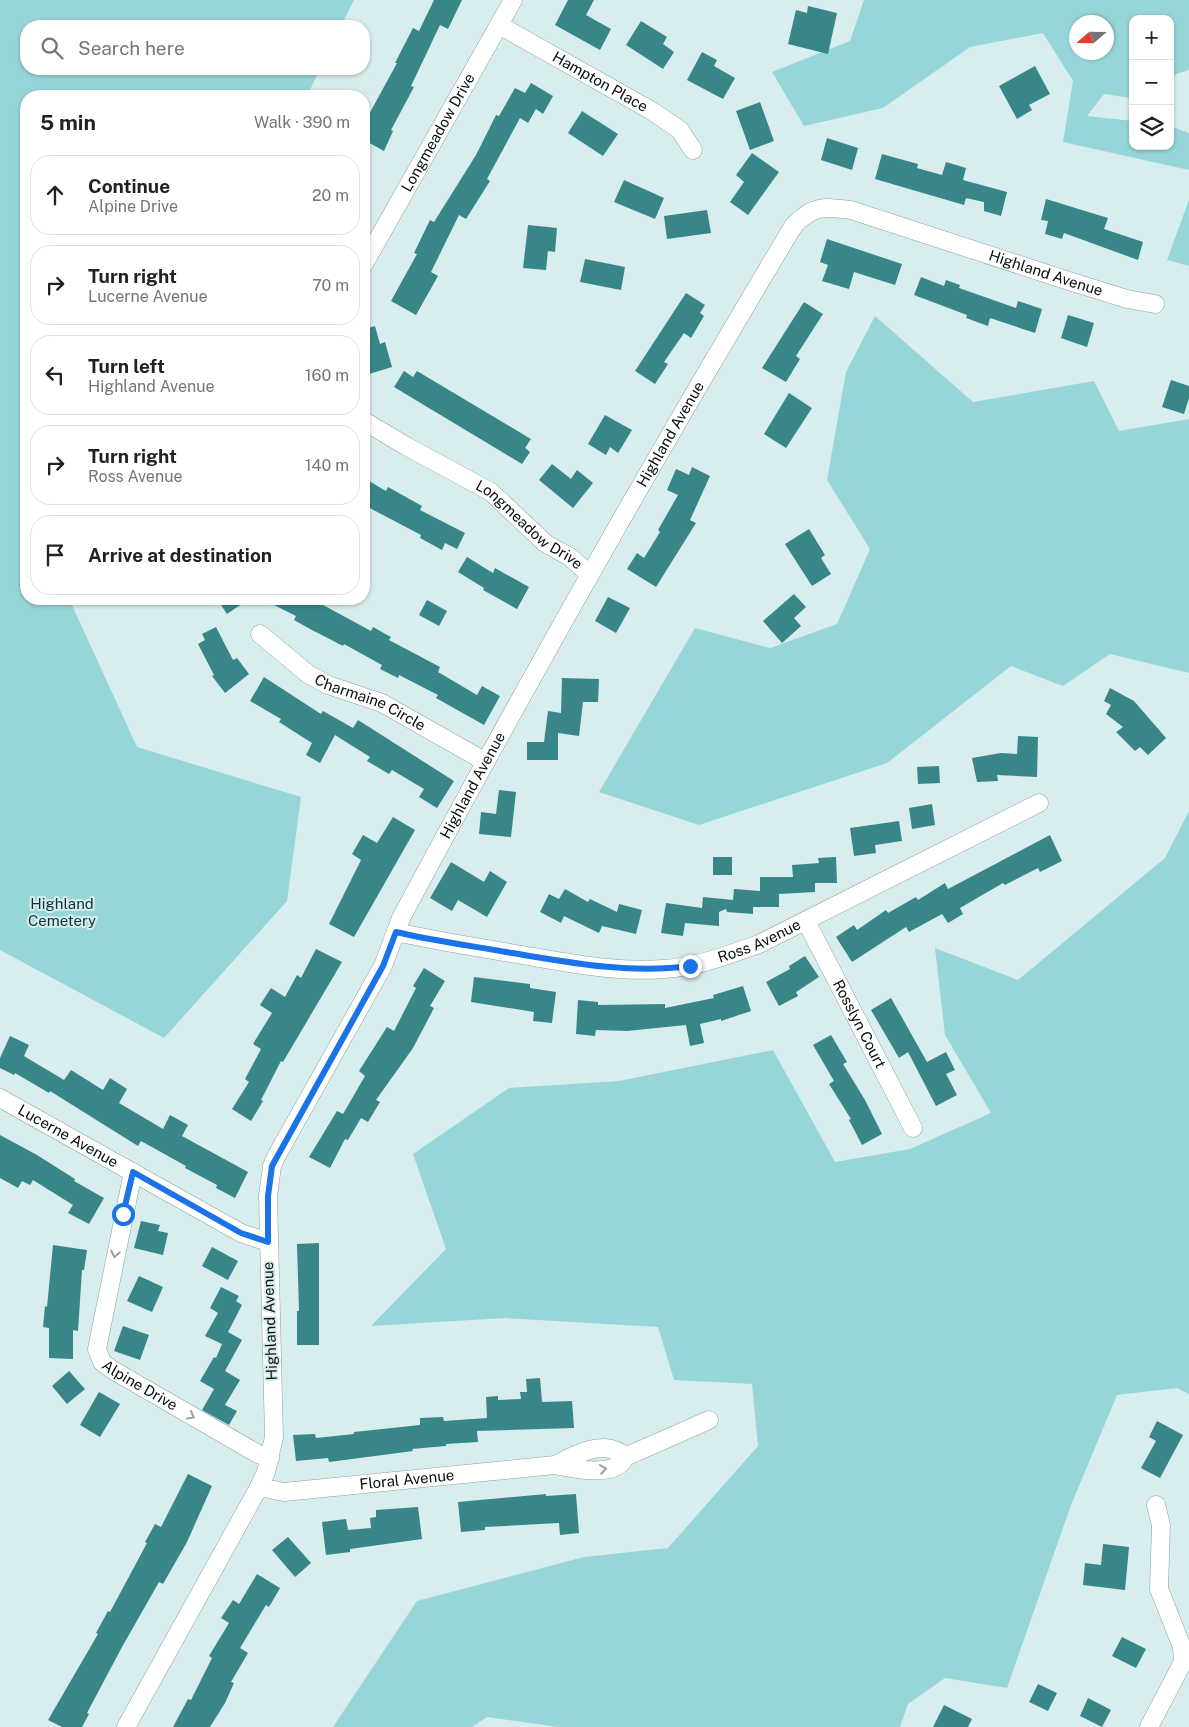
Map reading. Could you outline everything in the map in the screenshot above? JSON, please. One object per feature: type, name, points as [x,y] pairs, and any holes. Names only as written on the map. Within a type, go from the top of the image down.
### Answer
[{"type":"street","name":"Longmeadow Drive","points":[[370,253],[513,0]]},
{"type":"street","name":"Hampton Place","points":[[499,25],[652,111],[680,130],[693,150]]},
{"type":"street","name":"Highland Avenue","points":[[126,1727],[259,1487],[270,1458],[274,1437],[268,1242],[268,1196],[272,1166],[383,966],[401,918],[589,574],[714,357],[794,225],[806,213],[814,210],[833,208],[851,210],[1127,299],[1155,304]]},
{"type":"street","name":"Longmeadow Drive","points":[[370,424],[406,446],[491,492],[545,543],[570,557],[589,574]]},
{"type":"street","name":"Charmaine Circle","points":[[260,634],[308,674],[328,685],[382,703],[486,762]]},
{"type":"street","name":"Ross Avenue","points":[[396,932],[572,963],[624,969],[664,969],[690,966],[724,957],[760,944],[1039,802]]},
{"type":"street","name":"Rosslyn Court","points":[[806,921],[913,1128]]},
{"type":"street","name":"Lucerne Avenue","points":[[0,1098],[241,1233],[268,1242]]},
{"type":"street","name":"Alpine Drive","points":[[133,1172],[97,1349],[102,1362],[168,1404],[258,1454],[270,1458]]},
{"type":"street","name":"Floral Avenue","points":[[259,1487],[284,1492],[555,1465],[587,1472],[616,1467],[625,1457],[709,1420]]},
{"type":"street","points":[[1149,1727],[1183,1662],[1182,1646],[1159,1589],[1161,1525],[1156,1505]]},
{"type":"green space","name":"Highland Cemetery","points":[[0,0],[354,0],[344,20],[20,20],[20,75],[317,75],[310,90],[20,90],[20,605],[72,605],[137,747],[301,797],[287,901],[164,1038],[0,950]]},
{"type":"green space","points":[[864,0],[1189,0],[1189,70],[1174,75],[1174,15],[1129,15],[1129,98],[1104,94],[1087,116],[1129,121],[1129,150],[1174,150],[1174,127],[1189,133],[1189,170],[1063,142],[1073,81],[1043,33],[970,47],[883,108],[804,126],[772,72],[850,41]]},
{"type":"green space","points":[[1189,200],[1189,266],[1167,260]]},
{"type":"green space","points":[[875,316],[973,402],[1094,381],[1119,431],[1189,419],[1189,673],[1110,654],[1063,686],[1011,666],[887,763],[699,825],[599,792],[695,628],[770,648],[837,624],[870,549],[827,480],[846,372]]},
{"type":"green space","points":[[1189,811],[1189,1394],[1177,1388],[1117,1395],[1071,1505],[1007,1688],[945,1678],[908,1704],[900,1727],[559,1727],[487,1717],[472,1727],[333,1727],[417,1601],[584,1557],[668,1548],[758,1446],[752,1384],[674,1380],[658,1327],[505,1318],[371,1326],[446,1249],[413,1154],[509,1088],[619,1081],[773,1050],[835,1162],[910,1149],[991,1113],[945,1035],[935,948],[1018,980],[1165,858]]},
{"type":"building","points":[[434,0],[462,0],[448,29],[440,25],[411,86],[414,87],[391,130],[393,131],[384,151],[370,143],[370,112],[397,63],[395,63],[413,28],[419,31]]},
{"type":"building","points":[[568,0],[594,0],[586,15],[611,29],[600,50],[555,25]]},
{"type":"building","points":[[808,6],[837,13],[828,54],[788,44],[796,10],[807,13]]},
{"type":"building","points":[[641,21],[667,37],[663,44],[674,52],[663,69],[626,45]]},
{"type":"building","points":[[702,52],[717,60],[714,66],[735,78],[723,99],[687,80]]},
{"type":"building","points":[[1035,66],[1050,94],[1029,105],[1032,110],[1017,119],[999,86]]},
{"type":"building","points":[[531,83],[553,96],[543,114],[536,109],[528,123],[520,118],[487,179],[490,181],[466,219],[459,215],[431,272],[438,276],[416,315],[391,301],[417,254],[414,253],[430,220],[434,222],[476,155],[496,115],[499,116],[515,88],[525,93]]},
{"type":"building","points":[[760,102],[774,141],[750,150],[736,111]]},
{"type":"building","points":[[582,111],[618,134],[603,156],[568,133]]},
{"type":"building","points":[[827,138],[858,148],[852,170],[821,160]]},
{"type":"building","points":[[752,153],[779,172],[748,215],[730,202],[744,182],[736,175]]},
{"type":"building","points":[[882,154],[918,164],[917,168],[942,175],[946,162],[966,168],[963,180],[1007,192],[1001,216],[984,211],[984,202],[966,198],[964,205],[875,179]]},
{"type":"building","points":[[624,180],[664,198],[655,219],[614,202]]},
{"type":"building","points":[[1046,199],[1108,218],[1104,229],[1143,242],[1138,260],[1064,233],[1062,239],[1045,234],[1048,221],[1041,220]]},
{"type":"building","points":[[707,210],[711,233],[667,239],[664,216]]},
{"type":"building","points":[[528,225],[557,228],[555,252],[548,251],[546,270],[523,268]]},
{"type":"building","points":[[827,239],[902,264],[895,285],[854,272],[849,289],[822,281],[828,265],[820,262]]},
{"type":"building","points":[[585,259],[625,267],[621,290],[580,282]]},
{"type":"building","points":[[921,277],[944,286],[946,280],[960,285],[959,288],[1016,308],[1018,301],[1042,309],[1035,333],[990,318],[988,326],[966,318],[967,315],[914,295]]},
{"type":"building","points":[[686,293],[705,305],[700,313],[704,316],[691,338],[684,333],[664,362],[668,364],[655,384],[635,371]]},
{"type":"building","points":[[804,302],[823,314],[796,356],[800,359],[786,382],[762,368]]},
{"type":"building","points":[[1068,315],[1094,323],[1087,347],[1061,338]]},
{"type":"building","points":[[375,326],[380,344],[385,342],[392,367],[370,374],[370,327]]},
{"type":"building","points":[[404,371],[413,377],[417,371],[531,439],[525,448],[530,452],[522,464],[394,387]]},
{"type":"building","points":[[1171,380],[1189,386],[1189,398],[1184,414],[1162,407]]},
{"type":"building","points":[[789,393],[812,408],[786,448],[764,434]]},
{"type":"building","points":[[605,415],[632,430],[618,453],[610,447],[606,455],[588,444]]},
{"type":"building","points":[[552,464],[571,479],[577,470],[593,483],[573,508],[539,480]]},
{"type":"building","points":[[692,467],[710,476],[690,520],[696,523],[656,587],[627,569],[637,553],[644,558],[660,532],[658,530],[678,495],[667,490],[676,469],[689,475]]},
{"type":"building","points":[[370,482],[386,491],[388,487],[422,506],[420,510],[465,533],[457,549],[445,543],[442,550],[420,538],[421,535],[370,508]]},
{"type":"building","points":[[809,529],[825,555],[821,558],[831,574],[812,586],[785,544]]},
{"type":"building","points":[[467,557],[493,573],[495,568],[529,587],[517,609],[483,590],[484,588],[458,572]]},
{"type":"building","points":[[794,594],[806,607],[794,618],[801,626],[782,643],[763,621]]},
{"type":"building","points":[[608,597],[630,608],[616,633],[595,621]]},
{"type":"building","points":[[427,600],[447,611],[439,626],[419,615]]},
{"type":"building","points":[[221,605],[240,605],[227,614]]},
{"type":"building","points":[[274,605],[323,605],[371,631],[373,627],[391,637],[389,640],[440,667],[438,672],[477,695],[482,686],[500,696],[484,725],[436,698],[438,695],[399,675],[398,678],[380,669],[382,665],[294,620],[296,616]]},
{"type":"building","points":[[216,627],[233,660],[237,658],[249,674],[225,693],[212,676],[214,675],[198,644],[205,640],[202,634]]},
{"type":"building","points":[[264,677],[321,714],[323,711],[353,728],[358,720],[454,781],[437,808],[419,797],[424,789],[392,770],[389,774],[367,761],[370,757],[335,735],[320,763],[306,755],[312,743],[279,722],[281,719],[250,701]]},
{"type":"building","points":[[562,678],[599,679],[598,702],[583,702],[579,736],[558,733],[558,760],[527,760],[527,742],[544,742],[548,711],[561,713]]},
{"type":"building","points":[[1110,688],[1134,701],[1166,738],[1148,755],[1140,747],[1135,751],[1116,732],[1123,727],[1106,714],[1111,705],[1104,701]]},
{"type":"building","points":[[1018,736],[1038,737],[1037,777],[997,775],[998,781],[977,782],[972,758],[1001,753],[1017,754]]},
{"type":"building","points":[[939,766],[940,783],[918,784],[917,767]]},
{"type":"building","points":[[499,790],[516,792],[511,837],[479,834],[481,812],[496,814]]},
{"type":"building","points":[[932,804],[935,825],[912,829],[909,808]]},
{"type":"building","points":[[393,817],[415,830],[354,937],[329,924],[361,860],[352,854],[363,835],[377,843]]},
{"type":"building","points":[[899,821],[902,841],[875,845],[876,853],[854,856],[850,828]]},
{"type":"building","points":[[1050,835],[1062,861],[1040,872],[1038,868],[1005,885],[1003,883],[960,908],[963,914],[948,923],[942,914],[909,932],[906,927],[852,962],[836,937],[854,925],[857,930],[886,910],[888,913],[916,897],[918,900],[945,883],[948,889]]},
{"type":"building","points":[[713,857],[732,857],[732,875],[713,875]]},
{"type":"building","points":[[836,857],[837,883],[815,883],[815,892],[779,894],[779,907],[753,907],[753,914],[727,912],[726,909],[719,912],[719,926],[685,923],[683,936],[661,933],[666,903],[702,908],[703,897],[733,900],[734,889],[760,891],[760,877],[793,877],[792,865],[819,863],[818,858]]},
{"type":"building","points":[[451,862],[484,882],[490,871],[507,882],[487,917],[458,900],[452,911],[430,898]]},
{"type":"building","points":[[565,889],[588,902],[590,899],[617,912],[619,904],[642,910],[636,934],[602,926],[599,933],[564,916],[561,923],[540,912],[549,894],[559,899]]},
{"type":"building","points":[[316,949],[342,962],[283,1062],[281,1061],[261,1100],[263,1101],[251,1121],[232,1109],[249,1082],[245,1079],[261,1049],[253,1044],[272,1013],[260,1005],[271,988],[285,997],[297,975],[301,978]]},
{"type":"building","points":[[805,956],[819,977],[796,992],[798,996],[779,1006],[766,982],[790,969],[789,966]]},
{"type":"building","points":[[424,968],[445,981],[430,1006],[434,1008],[413,1048],[376,1100],[380,1102],[368,1122],[361,1118],[348,1140],[345,1139],[330,1168],[309,1157],[337,1111],[343,1114],[365,1076],[359,1071],[387,1027],[394,1031],[416,988],[413,986]]},
{"type":"building","points":[[474,977],[530,984],[530,988],[556,992],[552,1023],[533,1021],[534,1012],[471,1002]]},
{"type":"building","points":[[743,986],[751,1011],[721,1021],[721,1019],[700,1024],[704,1043],[690,1046],[686,1025],[627,1031],[596,1030],[595,1036],[576,1034],[578,1000],[598,1002],[598,1005],[665,1004],[665,1008],[714,998],[713,995]]},
{"type":"building","points":[[891,998],[927,1062],[946,1052],[955,1070],[946,1074],[957,1095],[936,1106],[908,1052],[899,1058],[871,1010]]},
{"type":"building","points":[[831,1035],[847,1062],[843,1064],[865,1100],[882,1134],[862,1145],[849,1120],[851,1119],[829,1084],[834,1081],[813,1045]]},
{"type":"building","points":[[10,1036],[29,1045],[24,1056],[64,1080],[71,1070],[103,1090],[110,1078],[127,1089],[119,1103],[163,1129],[170,1115],[188,1125],[182,1136],[248,1172],[235,1198],[216,1188],[217,1185],[185,1168],[186,1166],[141,1141],[138,1146],[50,1091],[49,1093],[15,1073],[14,1075],[0,1068],[0,1058]]},
{"type":"building","points":[[0,1135],[37,1155],[75,1179],[74,1181],[104,1198],[89,1224],[68,1213],[73,1205],[33,1180],[30,1185],[22,1181],[18,1188],[0,1178]]},
{"type":"building","points":[[141,1221],[160,1225],[158,1231],[168,1233],[163,1255],[134,1248]]},
{"type":"building","points":[[319,1243],[319,1345],[297,1345],[297,1311],[299,1311],[297,1244]]},
{"type":"building","points":[[53,1245],[87,1250],[84,1270],[82,1270],[78,1331],[73,1330],[73,1359],[49,1358],[49,1328],[43,1327],[45,1306],[47,1307]]},
{"type":"building","points":[[212,1247],[238,1261],[228,1280],[202,1266]]},
{"type":"building","points":[[139,1276],[163,1287],[152,1312],[127,1301]]},
{"type":"building","points":[[221,1287],[239,1296],[236,1301],[242,1305],[228,1332],[242,1340],[225,1371],[240,1380],[225,1405],[237,1411],[229,1425],[202,1410],[214,1389],[200,1381],[214,1357],[216,1358],[222,1344],[205,1336],[218,1313],[210,1308]]},
{"type":"building","points":[[123,1326],[149,1335],[140,1360],[114,1351]]},
{"type":"building","points":[[69,1371],[85,1389],[67,1404],[52,1386]]},
{"type":"building","points":[[540,1378],[542,1402],[572,1401],[574,1428],[477,1431],[478,1442],[446,1444],[446,1446],[412,1449],[413,1451],[329,1462],[328,1458],[296,1461],[293,1435],[315,1434],[316,1438],[354,1434],[354,1432],[420,1425],[420,1418],[443,1417],[444,1421],[487,1418],[486,1397],[498,1396],[498,1400],[521,1399],[520,1392],[527,1392],[526,1379]]},
{"type":"building","points":[[99,1392],[120,1404],[100,1437],[80,1425]]},
{"type":"building","points":[[1157,1421],[1183,1435],[1160,1478],[1141,1468],[1156,1441],[1149,1437]]},
{"type":"building","points":[[188,1474],[212,1486],[187,1542],[163,1584],[159,1582],[122,1647],[87,1713],[89,1714],[82,1727],[62,1727],[48,1720],[98,1634],[96,1633],[108,1611],[110,1612],[147,1543],[145,1542],[155,1524],[161,1527]]},
{"type":"building","points":[[546,1494],[546,1496],[576,1494],[579,1533],[560,1535],[559,1523],[485,1527],[485,1530],[461,1532],[458,1502]]},
{"type":"building","points":[[418,1507],[422,1539],[350,1549],[350,1552],[326,1555],[322,1522],[346,1519],[348,1530],[371,1528],[370,1518],[376,1517],[376,1510]]},
{"type":"building","points":[[288,1537],[311,1563],[295,1577],[272,1550]]},
{"type":"building","points":[[1103,1544],[1129,1547],[1125,1590],[1083,1585],[1085,1563],[1101,1565]]},
{"type":"building","points":[[257,1574],[280,1588],[269,1607],[266,1605],[240,1648],[248,1653],[231,1682],[234,1683],[225,1703],[210,1727],[173,1727],[188,1699],[191,1700],[212,1658],[209,1656],[229,1623],[221,1618],[233,1600],[239,1604]]},
{"type":"building","points":[[1122,1637],[1146,1649],[1136,1668],[1112,1656]]},
{"type":"building","points":[[1038,1684],[1057,1693],[1048,1711],[1029,1702]]},
{"type":"building","points":[[1088,1698],[1111,1710],[1102,1727],[1080,1716]]},
{"type":"building","points":[[944,1705],[972,1719],[968,1727],[933,1727]]},
{"type":"route","points":[[123,1214],[133,1172],[241,1233],[268,1242],[268,1196],[272,1166],[383,966],[396,932],[420,938],[572,963],[624,969],[664,969],[690,966]]}]
